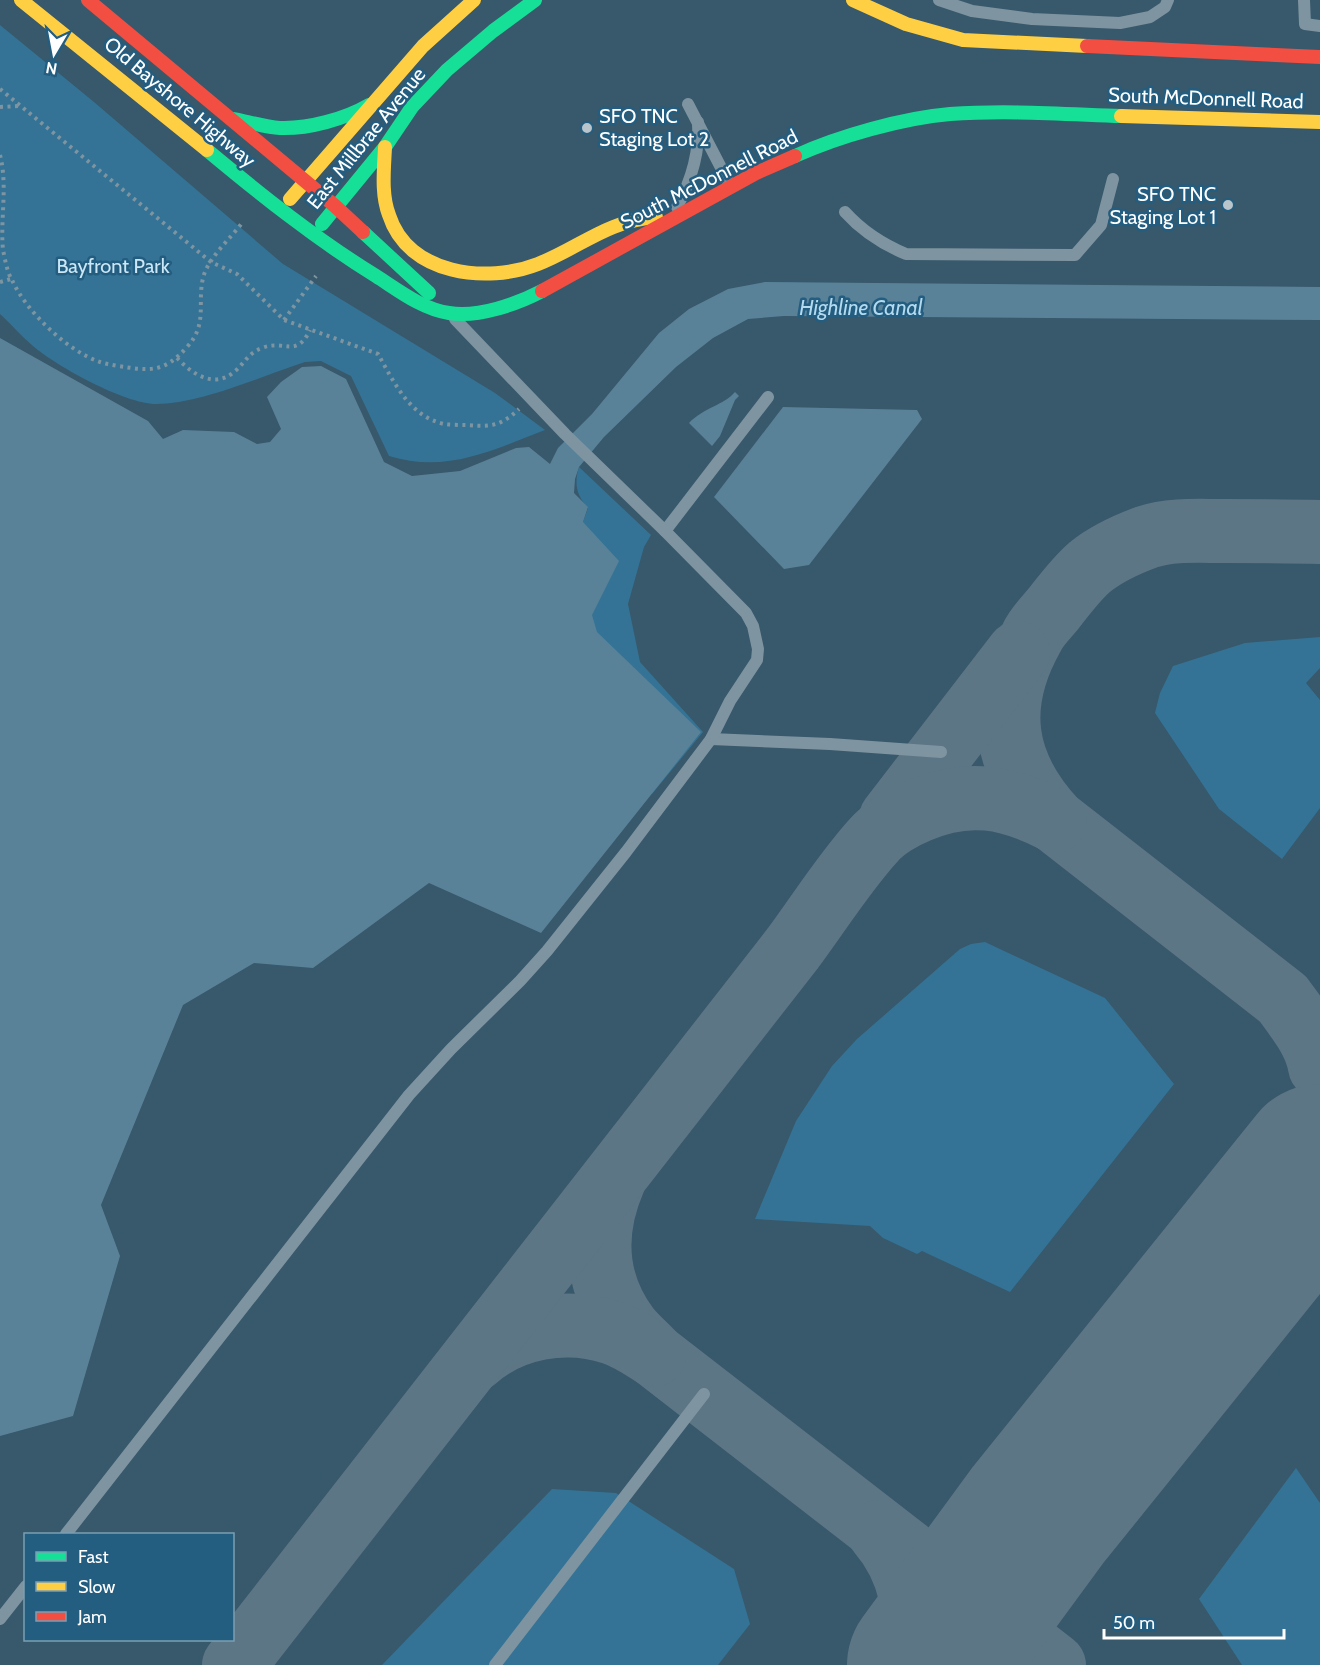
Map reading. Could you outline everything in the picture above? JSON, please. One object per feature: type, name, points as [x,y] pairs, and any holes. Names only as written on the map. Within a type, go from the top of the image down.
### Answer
[{"type":"main road","name":"Old Bayshore Highway","points":[[21,0],[86,49],[313,235]]},
{"type":"main road","name":"Old Bayshore Highway","points":[[88,0],[335,206]]},
{"type":"main road","name":"East Millbrae Avenue","points":[[282,210],[423,46],[474,0]]},
{"type":"main road","points":[[493,31],[520,0]]},
{"type":"main road","name":"East Millbrae Avenue","points":[[313,235],[385,147],[419,99],[447,70],[493,31],[535,0]]},
{"type":"main road","points":[[853,0],[905,24],[963,40],[1320,57]]},
{"type":"main road","points":[[200,95],[233,119],[280,128],[316,124],[352,115],[378,99]]},
{"type":"main road","name":"South McDonnell Road","points":[[313,235],[414,300],[450,313],[486,310],[532,296],[730,186],[796,155],[845,136],[919,118],[950,114],[1041,112],[1320,122]]},
{"type":"main road","points":[[385,147],[385,200],[391,222],[402,240],[426,259],[456,273],[483,276],[537,265],[607,227],[638,218],[671,218]]},
{"type":"main road","points":[[335,206],[450,313]]},
{"type":"lane","points":[[939,0],[972,11],[1032,19],[1120,23],[1150,17],[1165,7],[1168,0]]},
{"type":"lane","points":[[1304,0],[1305,24],[1320,26]]},
{"type":"lane","points":[[688,104],[730,186]]},
{"type":"lane","points":[[671,218],[688,185],[693,168],[699,138],[698,122]]},
{"type":"lane","points":[[845,212],[868,234],[884,245],[906,254],[1075,255],[1101,225],[1113,179]]},
{"type":"lane","points":[[67,1533],[409,1095],[451,1048],[520,981],[547,951],[626,852],[711,739],[730,702],[757,660],[757,638],[746,614],[565,434],[450,313]]},
{"type":"lane","points":[[665,531],[768,397]]},
{"type":"lane","points":[[711,739],[941,752]]},
{"type":"lane","points":[[495,1665],[704,1394]]},
{"type":"lane","points":[[0,1619],[24,1589]]},
{"type":"path","points":[[0,89],[211,262],[237,274],[284,320],[378,354],[399,391],[410,404],[428,417],[444,424],[488,426],[506,421],[520,409]]},
{"type":"path","points":[[0,107],[21,106]]},
{"type":"path","points":[[0,154],[4,195],[3,248],[11,279],[28,307],[46,325],[73,347],[100,362],[149,371],[177,358],[190,345],[198,332],[202,317],[203,277],[211,262],[242,223]]},
{"type":"path","points":[[284,320],[316,276]]},
{"type":"path","points":[[0,282],[11,279]]},
{"type":"path","points":[[177,358],[193,373],[215,380],[233,373],[245,358],[266,346],[296,347],[305,340],[310,330]]},
{"type":"green space","name":"Bayfront Park","points":[[0,25],[94,102],[283,264],[495,393],[545,430],[469,457],[450,461],[410,461],[389,456],[351,376],[321,361],[305,362],[192,399],[156,404],[127,398],[110,391],[74,373],[44,354],[0,314]]},
{"type":"green space","points":[[579,467],[651,535],[644,547],[628,604],[640,662],[703,732],[652,794],[601,671],[582,594],[583,522],[588,508],[577,489]]},
{"type":"green space","points":[[1320,637],[1320,668],[1306,683],[1320,700],[1320,808],[1282,859],[1219,809],[1155,713],[1160,693],[1173,666],[1245,643]]},
{"type":"green space","points":[[985,942],[1105,998],[1174,1084],[1010,1292],[922,1251],[917,1254],[883,1238],[870,1226],[755,1219],[796,1121],[832,1066],[857,1039],[960,949],[971,944]]},
{"type":"green space","points":[[1296,1468],[1320,1503],[1320,1665],[1242,1665],[1199,1599]]},
{"type":"green space","points":[[552,1489],[616,1493],[734,1569],[750,1624],[718,1665],[382,1665]]},
{"type":"water","name":"Highline Canal","points":[[765,282],[1320,287],[1320,320],[784,316],[748,319],[713,338],[676,367],[604,437],[579,467],[574,493],[588,507],[583,522],[619,561],[592,615],[597,632],[701,732],[541,933],[429,883],[313,968],[254,963],[183,1005],[101,1205],[120,1256],[73,1416],[0,1436],[0,338],[148,421],[163,439],[183,430],[234,432],[257,444],[270,442],[281,429],[267,397],[281,382],[302,367],[321,366],[346,379],[384,462],[412,476],[460,471],[516,448],[529,447],[550,464],[558,448],[592,414],[659,333],[689,309],[728,289]]},
{"type":"water","points":[[735,392],[739,396],[735,400],[720,436],[712,446],[689,423]]},
{"type":"water","points":[[783,407],[917,410],[922,419],[809,565],[784,569],[714,497]]},
{"type":"taxiway","points":[[1320,532],[1204,531],[1156,534],[1125,546],[1096,562],[1071,586],[1032,637],[1012,686],[1009,710],[1009,733],[1014,756],[1037,800],[1055,821],[1283,999],[1315,1048],[1320,1067]]},
{"type":"taxiway","points":[[891,818],[1018,653]]},
{"type":"taxiway","points":[[234,1665],[793,948],[862,853],[877,836],[894,823],[918,811],[936,804],[971,798],[1004,801],[1055,821]]},
{"type":"taxiway","points":[[1305,1183],[1320,1127]]},
{"type":"taxiway","points":[[614,1180],[602,1218],[600,1256],[608,1293],[631,1332],[654,1355],[1054,1665]]},
{"type":"taxiway","points":[[474,1360],[489,1349],[522,1333],[558,1326],[595,1328],[613,1333],[654,1355]]},
{"type":"taxiway","points":[[879,1532],[899,1562],[910,1595],[914,1630],[909,1665]]},
{"type":"runway","points":[[928,1665],[1038,1515],[1320,1165]]},
{"type":"traffic: fast","points":[[322,224],[385,147],[412,107],[447,70],[493,31],[535,0]]},
{"type":"traffic: fast","points":[[234,119],[263,126],[302,127],[338,119],[369,105]]},
{"type":"traffic: fast","points":[[795,156],[871,129],[932,116],[993,112],[1121,116]]},
{"type":"traffic: fast","points":[[207,150],[310,232],[402,293],[429,308],[449,313],[472,314],[509,305],[542,291]]},
{"type":"traffic: fast","points":[[363,232],[429,293]]},
{"type":"traffic: slow","points":[[21,0],[207,150]]},
{"type":"traffic: slow","points":[[290,199],[423,46],[474,0]]},
{"type":"traffic: slow","points":[[853,0],[906,24],[963,40],[1087,46]]},
{"type":"traffic: slow","points":[[1121,116],[1320,122]]},
{"type":"traffic: slow","points":[[385,147],[386,207],[399,235],[413,251],[451,270],[473,273],[518,270],[538,264],[608,229],[638,219],[656,217]]},
{"type":"traffic: jam","points":[[88,0],[335,206],[363,232]]},
{"type":"traffic: jam","points":[[1087,46],[1320,57]]},
{"type":"traffic: jam","points":[[542,291],[756,173],[795,156]]},
{"type":"place","name":"SFO TNC Staging Lot 2","points":[[587,128]]},
{"type":"place","name":"SFO TNC Staging Lot 1","points":[[1228,205]]}]
